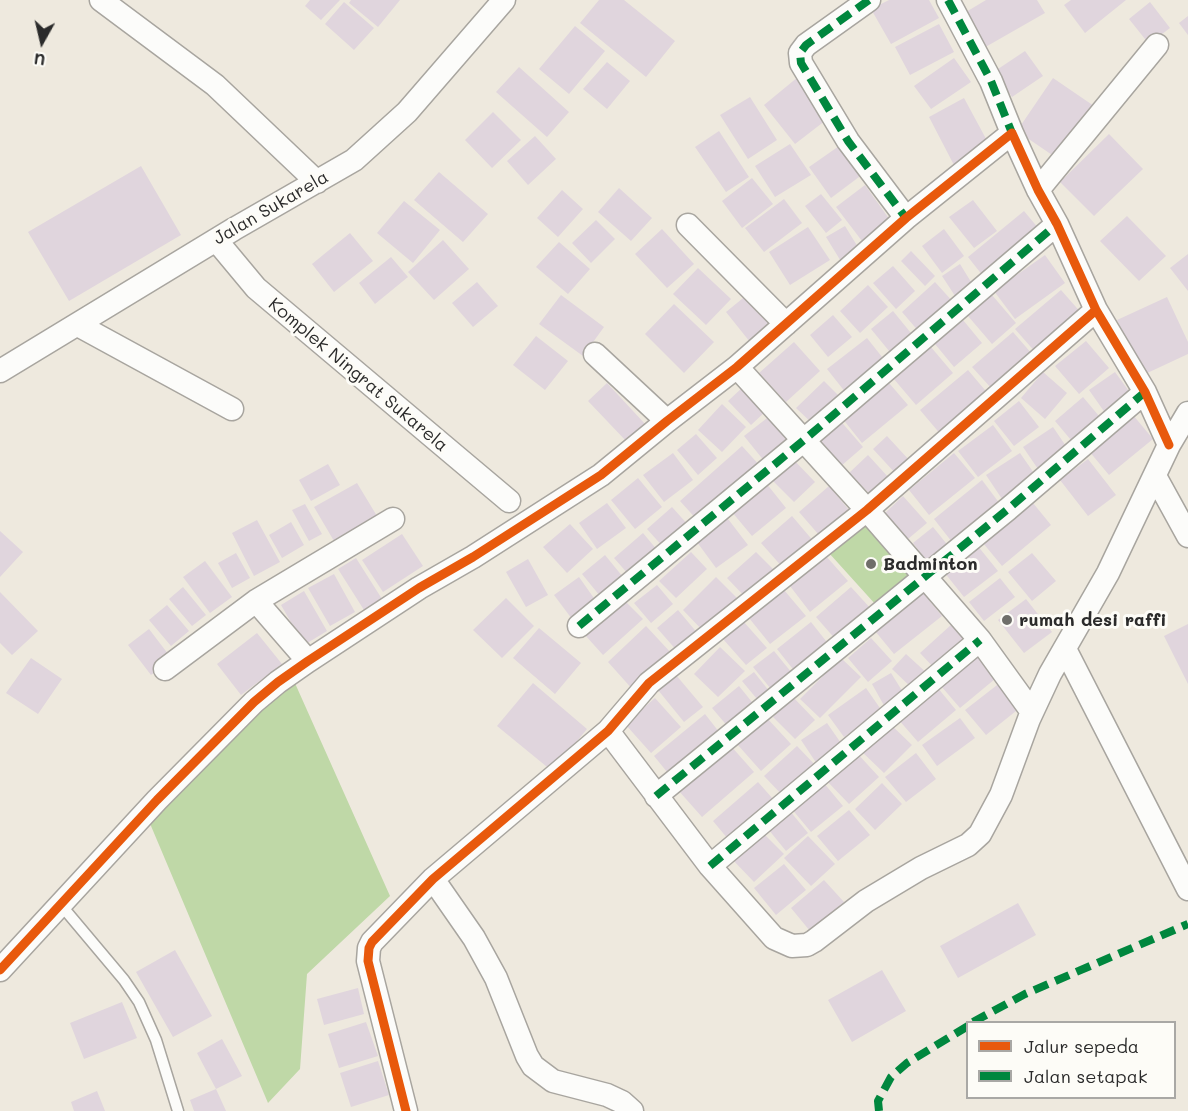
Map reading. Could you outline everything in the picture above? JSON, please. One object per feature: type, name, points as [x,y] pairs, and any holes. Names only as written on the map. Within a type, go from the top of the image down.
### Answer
[{"type":"street","points":[[101,0],[214,86],[317,182]]},
{"type":"street","name":"Jalan Sukarela","points":[[0,370],[354,160],[407,112],[504,0]]},
{"type":"street","points":[[868,0],[806,45],[800,53],[801,63],[848,141],[906,218]]},
{"type":"street","points":[[948,0],[991,81],[1038,190],[1057,224],[1096,310],[1145,392],[1169,445]]},
{"type":"street","points":[[1038,190],[1157,45]]},
{"type":"street","points":[[0,970],[157,800],[254,702],[308,661],[601,475],[737,367],[906,218],[1012,133]]},
{"type":"street","points":[[579,626],[804,440],[1057,224]]},
{"type":"street","points":[[688,225],[786,324]]},
{"type":"street","name":"Komplek Ningrat Sukarela","points":[[216,240],[256,288],[509,501]]},
{"type":"street","points":[[406,1111],[367,955],[372,942],[433,879],[608,732],[650,683],[867,510],[1096,310]]},
{"type":"street","points":[[78,325],[232,409]]},
{"type":"street","points":[[595,354],[667,421]]},
{"type":"street","points":[[737,367],[867,510],[980,640],[1032,712]]},
{"type":"street","points":[[656,796],[925,577],[1145,392]]},
{"type":"street","points":[[608,732],[710,866],[774,938],[792,946],[807,945],[866,901],[921,868],[959,850],[980,834],[1001,795],[1032,712],[1107,573],[1169,445],[1188,413]]},
{"type":"street","points":[[1155,476],[1188,536]]},
{"type":"street","points":[[165,669],[256,601],[393,519]]},
{"type":"street","points":[[256,601],[308,661]]},
{"type":"street","points":[[710,866],[980,640]]},
{"type":"street","points":[[1065,649],[1188,889]]},
{"type":"street","points":[[433,879],[474,938],[496,978],[533,1066],[553,1081],[607,1095],[622,1102],[632,1111]]},
{"type":"lane","points":[[61,905],[124,980],[139,1002],[156,1040],[178,1111]]},
{"type":"green space","name":"Badminton","points":[[865,521],[912,575],[876,605],[829,553]]},
{"type":"green space","points":[[294,681],[390,896],[307,974],[300,1069],[268,1103],[143,807]]},
{"type":"building","points":[[310,0],[340,0],[321,20],[305,6]]},
{"type":"building","points":[[351,0],[400,0],[378,27],[349,3]]},
{"type":"building","points":[[599,0],[624,0],[675,41],[646,77],[580,23]]},
{"type":"building","points":[[889,0],[929,0],[939,18],[891,44],[871,9]]},
{"type":"building","points":[[986,0],[1037,0],[1045,13],[982,49],[961,15]]},
{"type":"building","points":[[1071,0],[1126,0],[1085,33],[1064,5]]},
{"type":"building","points":[[344,2],[374,28],[354,50],[325,24]]},
{"type":"building","points":[[1150,2],[1170,28],[1149,44],[1129,19]]},
{"type":"building","points":[[1188,16],[1188,35],[1179,23]]},
{"type":"building","points":[[939,24],[954,52],[910,75],[895,47]]},
{"type":"building","points":[[575,26],[605,51],[569,94],[539,69]]},
{"type":"building","points":[[1025,51],[1043,76],[1012,97],[995,71]]},
{"type":"building","points":[[954,58],[971,82],[931,109],[914,86]]},
{"type":"building","points":[[607,62],[630,81],[607,109],[583,89]]},
{"type":"building","points":[[519,67],[569,112],[547,137],[496,92]]},
{"type":"building","points":[[798,77],[830,117],[795,144],[764,105]]},
{"type":"building","points":[[1053,78],[1094,106],[1058,159],[1017,131]]},
{"type":"building","points":[[750,97],[777,140],[748,159],[720,115]]},
{"type":"building","points":[[964,98],[991,148],[955,167],[929,117]]},
{"type":"building","points":[[493,112],[521,140],[492,168],[465,140]]},
{"type":"building","points":[[719,131],[749,177],[726,192],[695,147]]},
{"type":"building","points":[[1109,134],[1143,169],[1094,216],[1060,182]]},
{"type":"building","points":[[535,136],[556,159],[528,185],[507,161]]},
{"type":"building","points":[[790,144],[811,175],[775,197],[755,166]]},
{"type":"building","points":[[842,144],[863,174],[831,198],[809,167]]},
{"type":"building","points":[[141,166],[181,235],[69,301],[28,232]]},
{"type":"building","points":[[439,172],[488,214],[463,242],[414,200]]},
{"type":"building","points":[[752,178],[773,204],[742,228],[722,201]]},
{"type":"building","points":[[865,185],[890,220],[862,241],[836,207]]},
{"type":"building","points":[[619,188],[652,218],[631,241],[598,212]]},
{"type":"building","points":[[562,190],[583,209],[558,237],[537,218]]},
{"type":"building","points":[[821,194],[842,220],[826,233],[805,206]]},
{"type":"building","points":[[784,199],[802,223],[764,252],[745,228]]},
{"type":"building","points":[[973,200],[997,231],[974,248],[949,217]]},
{"type":"building","points":[[404,201],[440,230],[413,263],[377,233]]},
{"type":"building","points":[[1024,211],[1044,235],[987,281],[968,257]]},
{"type":"building","points":[[1127,216],[1166,256],[1139,281],[1100,241]]},
{"type":"building","points":[[596,220],[615,239],[591,263],[572,243]]},
{"type":"building","points":[[845,226],[861,252],[842,263],[826,237]]},
{"type":"building","points":[[808,227],[830,260],[790,285],[769,252]]},
{"type":"building","points":[[662,229],[694,264],[667,288],[635,254]]},
{"type":"building","points":[[944,229],[964,256],[942,273],[922,246]]},
{"type":"building","points":[[350,233],[373,261],[334,292],[312,264]]},
{"type":"building","points":[[443,240],[469,269],[434,300],[408,272]]},
{"type":"building","points":[[559,242],[590,269],[568,294],[536,267]]},
{"type":"building","points":[[911,251],[935,276],[925,286],[901,261]]},
{"type":"building","points":[[1188,254],[1188,291],[1170,268]]},
{"type":"building","points":[[1045,255],[1065,283],[1015,319],[994,291]]},
{"type":"building","points":[[391,257],[408,277],[375,304],[359,283]]},
{"type":"building","points":[[960,264],[976,290],[959,302],[942,276]]},
{"type":"building","points":[[893,266],[915,291],[896,309],[873,283]]},
{"type":"building","points":[[698,268],[731,299],[706,325],[673,294]]},
{"type":"building","points":[[477,282],[498,306],[473,327],[452,303]]},
{"type":"building","points":[[935,282],[954,303],[920,333],[902,312]]},
{"type":"building","points":[[868,285],[888,307],[860,333],[840,311]]},
{"type":"building","points":[[1061,290],[1083,315],[1037,354],[1015,329]]},
{"type":"building","points":[[748,294],[771,325],[750,342],[726,312]]},
{"type":"building","points":[[561,295],[604,327],[583,356],[539,324]]},
{"type":"building","points":[[992,295],[1016,323],[992,344],[968,316]]},
{"type":"building","points":[[1167,297],[1188,342],[1188,354],[1143,375],[1117,320]]},
{"type":"building","points":[[674,304],[714,342],[684,373],[645,334]]},
{"type":"building","points":[[893,311],[915,338],[894,357],[871,329]]},
{"type":"building","points":[[833,315],[852,337],[828,357],[810,335]]},
{"type":"building","points":[[963,320],[982,343],[954,367],[935,344]]},
{"type":"building","points":[[1013,332],[1032,354],[992,389],[972,367]]},
{"type":"building","points":[[536,336],[568,361],[545,390],[513,365]]},
{"type":"building","points":[[867,338],[886,362],[846,393],[827,369]]},
{"type":"building","points":[[1086,341],[1109,368],[1079,394],[1055,366]]},
{"type":"building","points":[[794,342],[820,371],[786,402],[759,373]]},
{"type":"building","points":[[930,346],[953,373],[916,405],[893,378]]},
{"type":"building","points":[[968,370],[990,396],[942,436],[920,410]]},
{"type":"building","points":[[1043,372],[1067,393],[1045,419],[1021,398]]},
{"type":"building","points":[[1115,372],[1134,398],[1108,417],[1089,390]]},
{"type":"building","points":[[883,376],[908,405],[862,443],[838,413]]},
{"type":"building","points":[[824,381],[841,398],[814,425],[796,408]]},
{"type":"building","points":[[607,383],[646,425],[627,442],[588,401]]},
{"type":"building","points":[[743,387],[766,411],[751,425],[728,401]]},
{"type":"building","points":[[1083,397],[1104,422],[1076,446],[1055,421]]},
{"type":"building","points":[[1019,401],[1039,427],[1014,446],[994,421]]},
{"type":"building","points":[[722,404],[746,427],[722,452],[698,430]]},
{"type":"building","points":[[771,415],[791,441],[765,462],[744,436]]},
{"type":"building","points":[[1133,415],[1153,439],[1109,475],[1089,451]]},
{"type":"building","points":[[838,418],[863,447],[841,466],[816,438]]},
{"type":"building","points":[[993,425],[1012,451],[978,477],[958,451]]},
{"type":"building","points":[[1053,427],[1070,452],[1040,472],[1023,447]]},
{"type":"building","points":[[696,434],[717,458],[698,475],[677,450]]},
{"type":"building","points":[[887,436],[910,461],[896,474],[873,449]]},
{"type":"building","points":[[742,446],[761,467],[699,522],[680,501]]},
{"type":"building","points":[[673,453],[693,480],[664,502],[643,475]]},
{"type":"building","points":[[954,453],[975,478],[929,515],[909,490]]},
{"type":"building","points":[[1020,453],[1036,476],[1002,499],[986,475]]},
{"type":"building","points":[[868,455],[889,478],[871,495],[849,473]]},
{"type":"building","points":[[792,458],[815,482],[794,502],[770,478]]},
{"type":"building","points":[[1088,459],[1116,495],[1088,516],[1060,480]]},
{"type":"building","points":[[328,464],[340,485],[311,501],[299,480]]},
{"type":"building","points":[[638,478],[662,507],[635,529],[611,500]]},
{"type":"building","points":[[982,480],[1000,504],[952,542],[934,519]]},
{"type":"building","points":[[357,483],[377,516],[334,541],[314,507]]},
{"type":"building","points":[[766,483],[786,508],[752,536],[732,512]]},
{"type":"building","points":[[829,486],[849,510],[819,535],[799,512]]},
{"type":"building","points":[[903,496],[927,523],[908,539],[885,513]]},
{"type":"building","points":[[607,503],[626,528],[597,549],[579,523]]},
{"type":"building","points":[[1033,503],[1051,525],[1002,566],[983,543]]},
{"type":"building","points":[[305,504],[322,534],[309,541],[292,510]]},
{"type":"building","points":[[672,507],[690,527],[665,549],[647,529]]},
{"type":"building","points":[[725,515],[748,545],[716,568],[694,538]]},
{"type":"building","points":[[792,516],[815,543],[784,569],[761,543]]},
{"type":"building","points":[[257,520],[280,562],[254,576],[232,533]]},
{"type":"building","points":[[291,522],[304,545],[282,558],[269,535]]},
{"type":"building","points":[[570,524],[593,549],[567,573],[543,547]]},
{"type":"building","points":[[933,527],[950,548],[930,565],[913,543]]},
{"type":"building","points":[[0,531],[23,552],[0,577]]},
{"type":"building","points":[[643,533],[658,551],[629,575],[614,558]]},
{"type":"building","points":[[402,534],[423,566],[383,592],[362,560]]},
{"type":"building","points":[[977,545],[998,571],[964,597],[944,572]]},
{"type":"building","points":[[691,552],[707,569],[676,598],[659,581]]},
{"type":"building","points":[[756,552],[778,574],[749,601],[727,578]]},
{"type":"building","points":[[236,553],[250,578],[232,588],[218,563]]},
{"type":"building","points":[[1032,553],[1056,581],[1032,601],[1008,572]]},
{"type":"building","points":[[605,555],[623,577],[600,596],[582,574]]},
{"type":"building","points":[[826,556],[848,581],[810,612],[790,586]]},
{"type":"building","points":[[356,558],[382,599],[364,610],[338,569]]},
{"type":"building","points":[[528,559],[548,595],[526,607],[506,572]]},
{"type":"building","points":[[205,561],[232,597],[210,613],[183,577]]},
{"type":"building","points":[[334,574],[355,612],[330,626],[308,588]]},
{"type":"building","points":[[579,577],[596,601],[572,619],[554,595]]},
{"type":"building","points":[[716,577],[739,600],[705,633],[683,610]]},
{"type":"building","points":[[1000,578],[1015,597],[984,621],[969,602]]},
{"type":"building","points":[[657,585],[673,604],[651,623],[634,603]]},
{"type":"building","points":[[183,587],[206,615],[192,626],[169,599]]},
{"type":"building","points":[[851,587],[872,610],[837,641],[816,617]]},
{"type":"building","points":[[784,590],[806,616],[770,644],[749,618]]},
{"type":"building","points":[[304,591],[327,631],[304,645],[281,605]]},
{"type":"building","points":[[0,592],[38,631],[12,655],[0,643]]},
{"type":"building","points":[[923,593],[942,616],[894,654],[875,631]]},
{"type":"building","points":[[506,598],[534,626],[502,658],[473,630]]},
{"type":"building","points":[[1026,599],[1052,632],[1024,653],[998,620]]},
{"type":"building","points":[[624,600],[643,619],[603,655],[585,635]]},
{"type":"building","points":[[167,605],[189,631],[171,646],[149,620]]},
{"type":"building","points":[[678,610],[699,635],[678,652],[657,628]]},
{"type":"building","points":[[743,621],[767,648],[746,665],[723,639]]},
{"type":"building","points":[[811,622],[830,646],[796,673],[777,649]]},
{"type":"building","points":[[952,624],[968,641],[936,670],[920,653]]},
{"type":"building","points":[[1188,624],[1188,684],[1164,636]]},
{"type":"building","points":[[646,626],[673,655],[634,691],[608,662]]},
{"type":"building","points":[[539,628],[581,663],[555,694],[513,658]]},
{"type":"building","points":[[149,629],[172,659],[151,675],[128,645]]},
{"type":"building","points":[[257,633],[282,664],[241,695],[217,664]]},
{"type":"building","points":[[871,638],[892,661],[868,682],[848,658]]},
{"type":"building","points":[[720,647],[745,671],[718,697],[694,674]]},
{"type":"building","points":[[774,651],[796,678],[775,694],[753,667]]},
{"type":"building","points":[[906,654],[929,675],[915,691],[892,669]]},
{"type":"building","points":[[977,657],[995,679],[960,708],[941,686]]},
{"type":"building","points":[[31,658],[62,679],[38,714],[6,693]]},
{"type":"building","points":[[841,658],[861,677],[820,718],[800,699]]},
{"type":"building","points":[[754,672],[773,696],[762,705],[742,681]]},
{"type":"building","points":[[891,673],[906,697],[886,709],[872,684]]},
{"type":"building","points":[[676,675],[703,707],[684,722],[658,690]]},
{"type":"building","points":[[1001,682],[1021,707],[986,735],[965,710]]},
{"type":"building","points":[[533,683],[587,729],[552,771],[497,726]]},
{"type":"building","points":[[739,686],[756,707],[729,728],[712,708]]},
{"type":"building","points":[[937,687],[956,710],[918,742],[898,719]]},
{"type":"building","points":[[866,688],[882,711],[844,737],[828,715]]},
{"type":"building","points":[[793,697],[815,720],[795,739],[773,717]]},
{"type":"building","points":[[655,698],[681,727],[651,753],[625,724]]},
{"type":"building","points":[[705,714],[723,737],[672,778],[654,756]]},
{"type":"building","points":[[766,717],[791,744],[761,771],[737,744]]},
{"type":"building","points":[[960,718],[975,738],[937,766],[922,745]]},
{"type":"building","points":[[886,720],[912,745],[884,773],[858,748]]},
{"type":"building","points":[[827,723],[843,746],[817,764],[801,740]]},
{"type":"building","points":[[730,745],[754,772],[702,817],[678,790]]},
{"type":"building","points":[[797,746],[818,768],[785,798],[764,776]]},
{"type":"building","points":[[856,752],[879,777],[849,804],[826,780]]},
{"type":"building","points":[[916,753],[936,779],[906,802],[885,777]]},
{"type":"building","points":[[758,782],[773,799],[728,839],[713,821]]},
{"type":"building","points":[[823,782],[843,806],[811,832],[791,808]]},
{"type":"building","points":[[882,783],[902,804],[875,830],[855,809]]},
{"type":"building","points":[[849,810],[870,835],[838,861],[817,836]]},
{"type":"building","points":[[790,811],[808,833],[786,851],[768,829]]},
{"type":"building","points":[[760,830],[784,854],[754,882],[731,858]]},
{"type":"building","points":[[808,836],[835,864],[811,886],[784,858]]},
{"type":"building","points":[[784,864],[806,890],[776,915],[754,888]]},
{"type":"building","points":[[824,880],[844,902],[810,931],[791,908]]},
{"type":"building","points":[[1018,903],[1036,935],[958,978],[940,946]]},
{"type":"building","points":[[175,950],[212,1016],[173,1037],[136,972]]},
{"type":"building","points":[[882,970],[906,1011],[852,1042],[828,1000]]},
{"type":"building","points":[[358,988],[364,1014],[324,1025],[317,999]]},
{"type":"building","points":[[122,1002],[137,1038],[84,1059],[70,1023]]},
{"type":"building","points":[[366,1022],[378,1056],[339,1068],[328,1034]]},
{"type":"building","points":[[222,1039],[242,1076],[216,1089],[197,1053]]},
{"type":"building","points":[[378,1061],[389,1095],[351,1107],[340,1073]]},
{"type":"building","points":[[216,1089],[226,1111],[194,1111],[190,1100]]},
{"type":"building","points":[[97,1091],[105,1111],[74,1111],[71,1102]]},
{"type":"marked path","points":[[869,0],[806,45],[800,53],[801,63],[848,141],[906,218]]},
{"type":"marked path","points":[[948,0],[991,81],[1012,133]]},
{"type":"marked path","points":[[579,626],[804,440],[1057,224]]},
{"type":"marked path","points":[[656,796],[1008,509],[1145,392]]},
{"type":"marked path","points":[[710,866],[980,640]]},
{"type":"marked path","points":[[975,1021],[1025,994],[1188,924]]},
{"type":"marked path","points":[[879,1111],[878,1101],[891,1077],[907,1063],[966,1027]]},
{"type":"cycle path","points":[[0,970],[157,800],[254,702],[278,682],[419,588],[473,557],[601,475],[737,367],[906,218],[1012,133],[1096,310],[1145,392],[1169,445]]},
{"type":"cycle path","points":[[406,1111],[368,961],[372,942],[433,879],[608,731],[649,683],[867,510],[1096,310]]},
{"type":"place","name":"Badminton","points":[[871,564]]},
{"type":"place","name":"rumah desi raffi","points":[[1007,620]]}]
